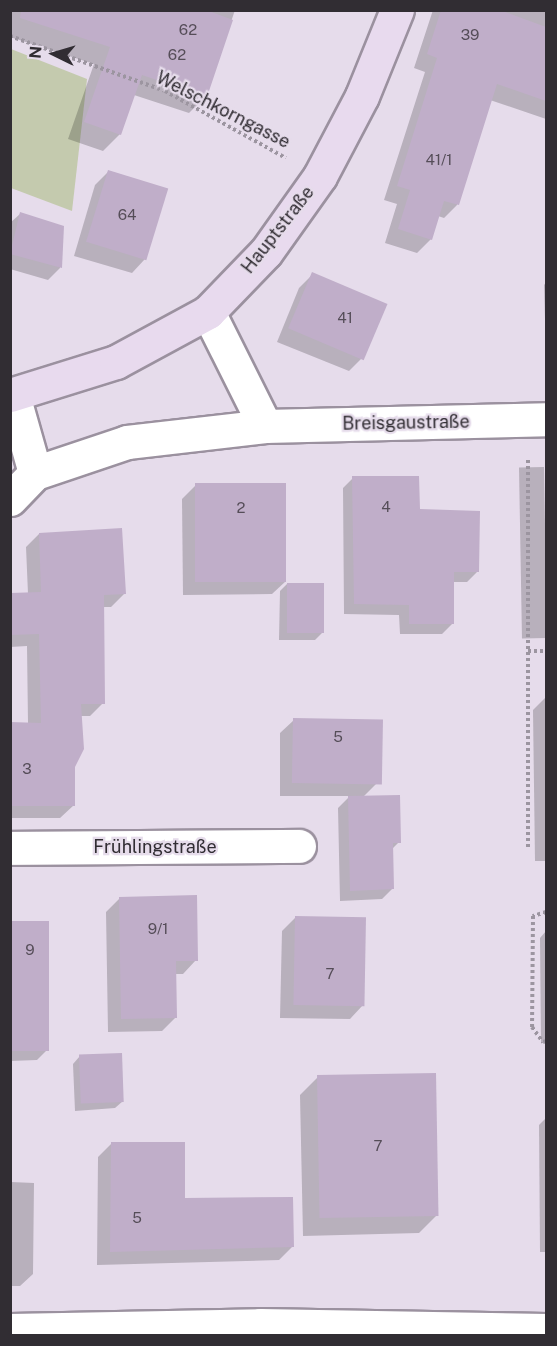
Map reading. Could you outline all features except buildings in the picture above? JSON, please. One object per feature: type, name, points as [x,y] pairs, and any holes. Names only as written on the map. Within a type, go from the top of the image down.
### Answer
[{"type":"main road","name":"Hauptstraße","points":[[12,395],[116,362],[208,312],[266,252],[320,176],[362,96],[398,10]]},
{"type":"street","points":[[208,312],[265,426]]},
{"type":"street","points":[[10,499],[35,473],[12,395]]},
{"type":"street","name":"Breisgaustraße","points":[[35,473],[127,442],[265,426],[537,420]]},
{"type":"street","name":"Frühlingstraße","points":[[10,848],[299,846]]},
{"type":"street","points":[[10,1330],[260,1325],[546,1330]]},
{"type":"path","name":"Welschkorngasse","points":[[10,36],[165,91],[320,176]]},
{"type":"path","points":[[528,849],[528,651],[537,420]]},
{"type":"path","points":[[528,651],[546,651]]},
{"type":"path","points":[[546,912],[539,912],[533,916],[532,1027],[543,1042],[546,1041]]},
{"type":"green space","points":[[11,49],[87,79],[72,211],[11,188]]}]
